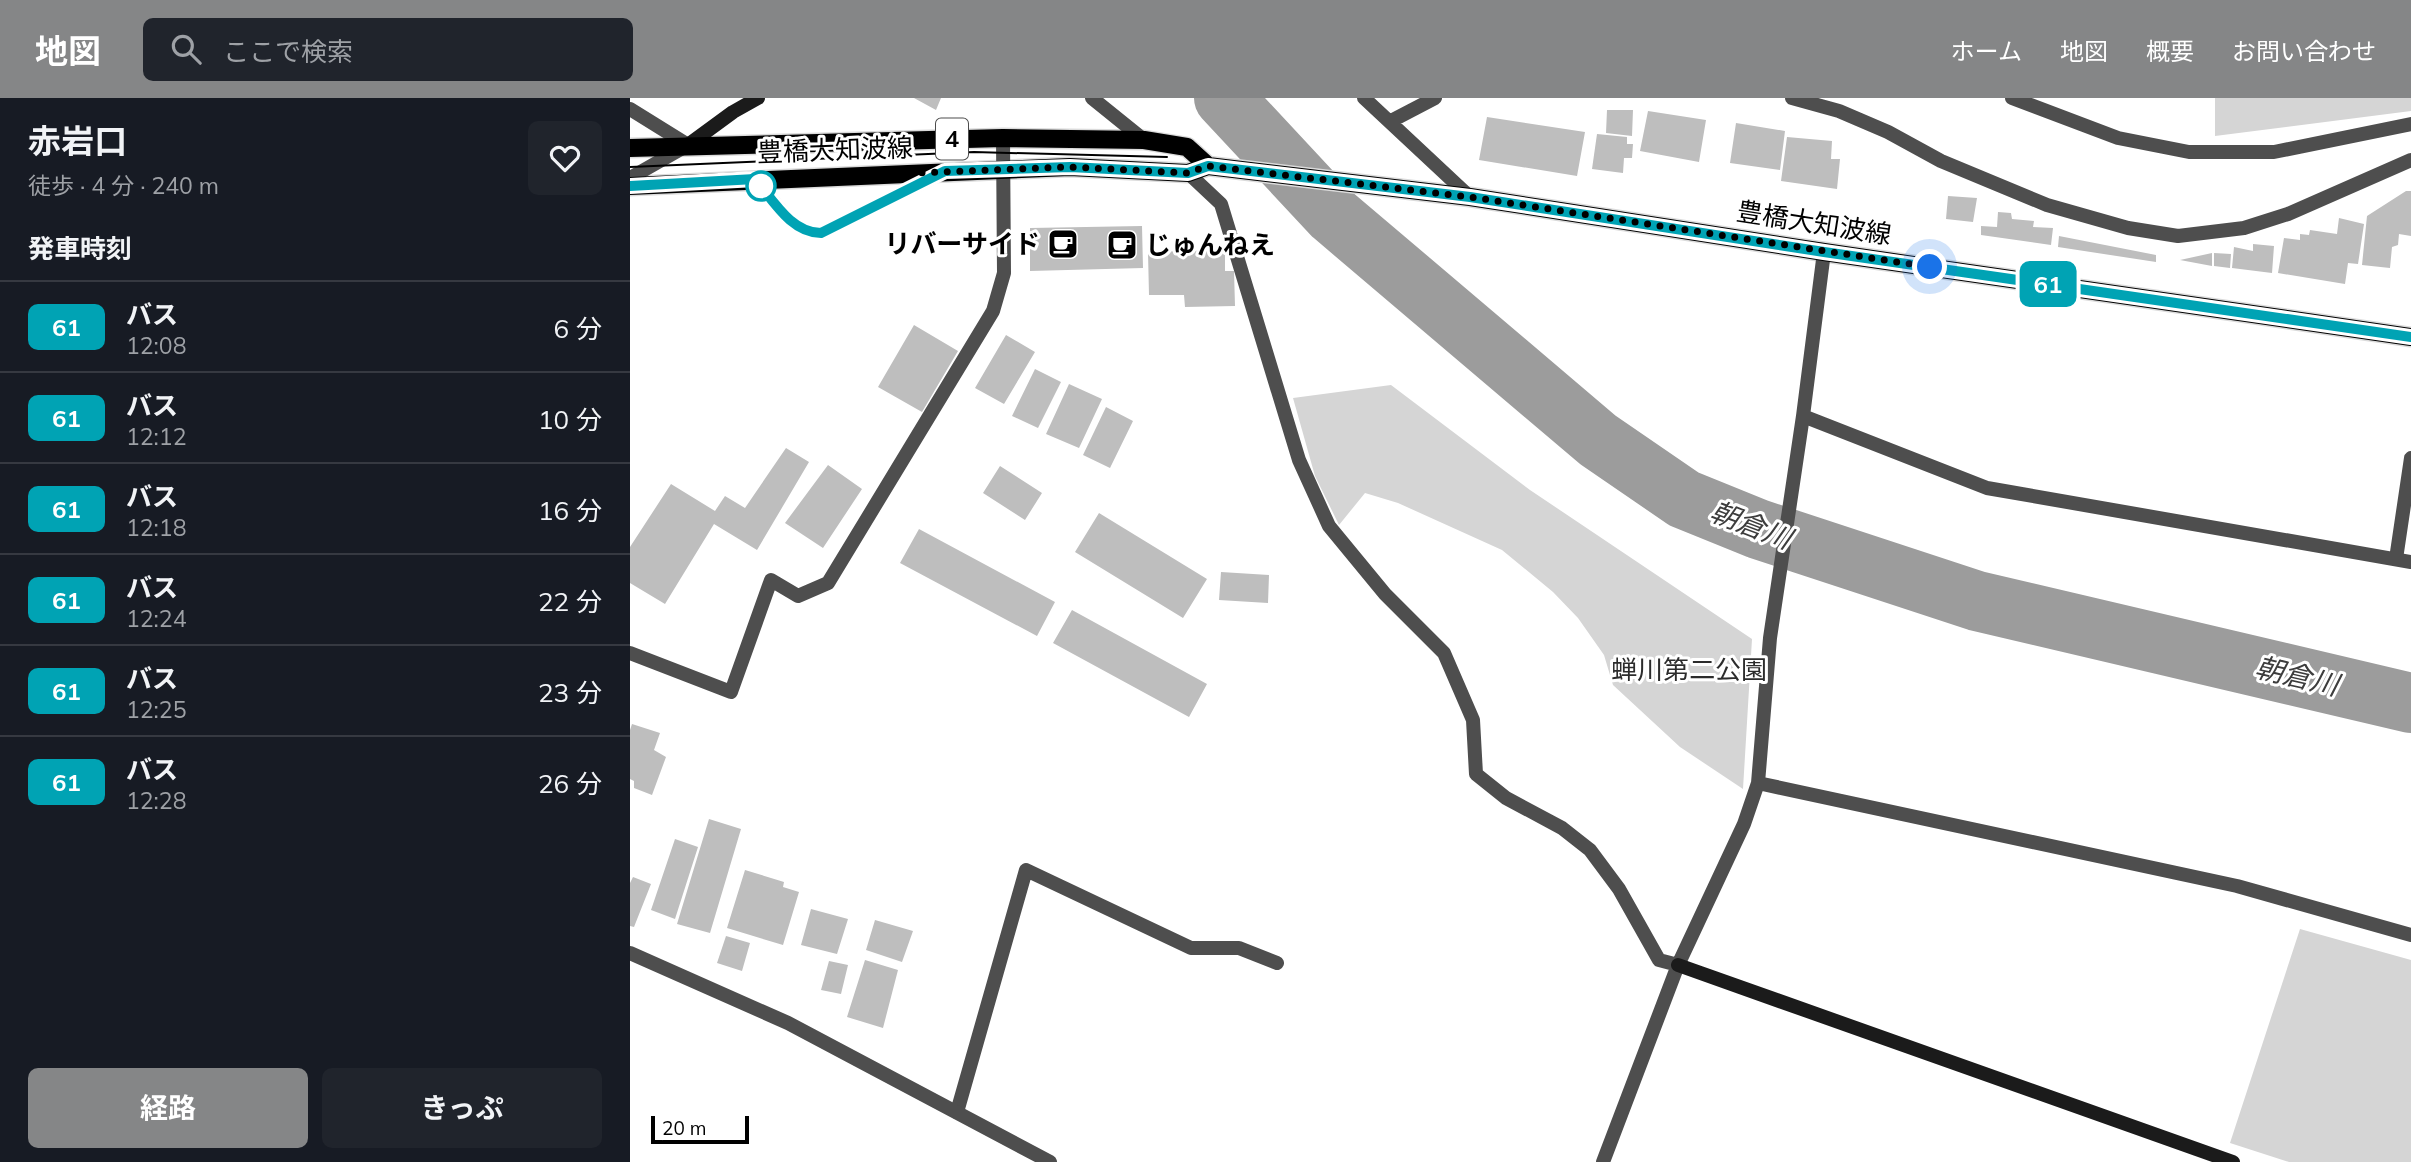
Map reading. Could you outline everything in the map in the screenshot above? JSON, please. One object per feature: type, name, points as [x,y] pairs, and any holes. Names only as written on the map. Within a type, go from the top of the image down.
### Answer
[{"type":"main road","name":"豊橋大知波線","points":[[630,148],[1003,138],[1144,140],[1187,148],[1208,166]]},
{"type":"main road","name":"豊橋大知波線","points":[[630,186],[1070,167],[1188,173],[1208,166],[1470,197],[1824,252],[2411,337]]},
{"type":"street","points":[[630,178],[688,145],[758,98]]},
{"type":"street","points":[[1092,98],[1144,140]]},
{"type":"street","points":[[1364,98],[1470,197]]},
{"type":"street","points":[[1391,121],[1436,98]]},
{"type":"street","points":[[1792,98],[1839,111],[1888,132],[1941,161],[2047,205],[2128,229],[2178,236],[2244,228],[2288,214],[2411,160]]},
{"type":"street","points":[[2012,98],[2118,138],[2189,152],[2274,152],[2411,124]]},
{"type":"street","points":[[630,108],[688,145]]},
{"type":"street","points":[[630,653],[732,692],[771,580],[798,596],[828,583],[992,311],[1004,273],[1003,138]]},
{"type":"street","points":[[755,179],[795,226],[808,233],[821,233],[945,171]]},
{"type":"street","points":[[1188,173],[1221,204],[1299,460],[1329,526],[1385,594],[1444,653],[1473,720],[1476,774],[1506,798],[1562,828],[1590,850],[1619,889],[1659,960],[2233,1162]]},
{"type":"street","points":[[1603,1162],[1678,965],[1744,824],[1759,783],[1773,621],[1824,252]]},
{"type":"street","points":[[1803,416],[1987,488],[2404,561],[2411,458]]},
{"type":"street","points":[[1759,783],[2237,886],[2411,935]]},
{"type":"street","points":[[957,1112],[1026,870],[1191,948],[1239,948],[1277,963]]},
{"type":"street","points":[[630,953],[788,1023],[1046,1161]]},
{"type":"green space","points":[[2215,98],[2411,98],[2411,111],[2215,136]]},
{"type":"green space","name":"蝉川第二公園","points":[[1391,385],[1530,490],[1752,639],[1743,789],[1680,747],[1613,685],[1604,655],[1578,618],[1553,592],[1502,550],[1398,503],[1365,493],[1339,525],[1315,476],[1293,398]]},
{"type":"green space","points":[[2300,929],[2411,960],[2411,1162],[2289,1162],[2230,1143]]},
{"type":"building","points":[[914,98],[941,98],[936,110]]},
{"type":"building","points":[[1607,110],[1633,110],[1632,136],[1606,133]]},
{"type":"building","points":[[1648,111],[1706,120],[1699,162],[1640,151]]},
{"type":"building","points":[[1487,117],[1585,132],[1577,176],[1479,160]]},
{"type":"building","points":[[1736,123],[1785,131],[1780,170],[1730,163]]},
{"type":"building","points":[[1597,134],[1627,137],[1627,144],[1633,144],[1632,158],[1624,158],[1623,173],[1592,169]]},
{"type":"building","points":[[1787,137],[1832,141],[1831,159],[1840,159],[1837,189],[1781,181]]},
{"type":"building","points":[[2406,191],[2411,191],[2411,236],[2399,234],[2398,245],[2392,247],[2390,268],[2362,265],[2367,216]]},
{"type":"building","points":[[1948,196],[1977,198],[1973,222],[1946,219]]},
{"type":"building","points":[[1998,212],[2011,213],[2012,219],[2034,221],[2033,227],[2053,228],[2051,245],[1981,235],[1981,226],[1997,227]]},
{"type":"building","points":[[2339,218],[2364,224],[2358,264],[2348,263],[2345,284],[2278,273],[2284,238],[2300,240],[2300,234],[2309,235],[2310,230],[2337,234]]},
{"type":"building","points":[[1142,226],[1143,268],[1030,271],[1030,228]]},
{"type":"building","points":[[2059,236],[2156,255],[2156,262],[2058,247]]},
{"type":"building","points":[[2253,244],[2274,246],[2272,273],[2232,268],[2234,247],[2253,251]]},
{"type":"building","points":[[1225,250],[1225,271],[1234,271],[1235,306],[1185,307],[1184,295],[1149,295],[1148,252]]},
{"type":"building","points":[[2212,253],[2212,266],[2180,260]]},
{"type":"building","points":[[2214,253],[2231,254],[2230,268],[2214,266]]},
{"type":"building","points":[[914,325],[958,351],[922,412],[878,387]]},
{"type":"building","points":[[1006,335],[1035,352],[1004,404],[975,388]]},
{"type":"building","points":[[1035,369],[1061,382],[1038,428],[1012,416]]},
{"type":"building","points":[[1069,384],[1102,399],[1079,448],[1046,434]]},
{"type":"building","points":[[1106,407],[1133,421],[1110,468],[1083,455]]},
{"type":"building","points":[[786,448],[809,462],[757,550],[714,524],[665,604],[630,583],[630,547],[671,484],[715,511],[725,496],[745,508]]},
{"type":"building","points":[[828,465],[862,489],[823,548],[785,523]]},
{"type":"building","points":[[1000,466],[1042,493],[1025,520],[983,493]]},
{"type":"building","points":[[1099,513],[1207,579],[1183,618],[1075,552]]},
{"type":"building","points":[[919,529],[1055,602],[1037,636],[900,563]]},
{"type":"building","points":[[1221,572],[1269,575],[1268,603],[1219,600]]},
{"type":"building","points":[[1072,610],[1207,684],[1189,717],[1053,643]]},
{"type":"building","points":[[632,724],[660,733],[654,750],[666,757],[652,795],[634,788],[634,781],[630,779]]},
{"type":"building","points":[[709,819],[741,829],[710,933],[677,924]]},
{"type":"building","points":[[675,839],[698,847],[675,919],[651,910]]},
{"type":"building","points":[[745,870],[784,882],[783,887],[799,892],[783,945],[727,928]]},
{"type":"building","points":[[633,877],[651,884],[634,927],[630,926],[630,883]]},
{"type":"building","points":[[811,909],[848,919],[837,954],[801,945]]},
{"type":"building","points":[[875,920],[913,931],[902,962],[866,950]]},
{"type":"building","points":[[726,936],[750,943],[742,971],[717,963]]},
{"type":"building","points":[[865,960],[898,970],[883,1028],[847,1017]]},
{"type":"building","points":[[829,961],[848,965],[841,994],[821,990]]},
{"type":"waterway","name":"朝倉川","points":[[1224,98],[1333,215],[1598,440],[1684,499],[1758,529],[1977,601],[2411,703]]},
{"type":"tram line","points":[[630,167],[974,152],[1167,157]]},
{"type":"bus line","name":"61","points":[[630,186],[755,179],[795,226],[808,233],[821,233],[945,171],[1070,167],[1188,173],[1208,166],[1470,197],[1824,252],[2411,337]]},
{"type":"place","name":"リバーサイド","points":[[1063,244]]},
{"type":"place","name":"じゅんねえ","points":[[1122,245]]},
{"type":"route","points":[[761,186],[755,179],[1070,167],[1188,173],[1208,166],[1470,197],[1930,267]]}]
